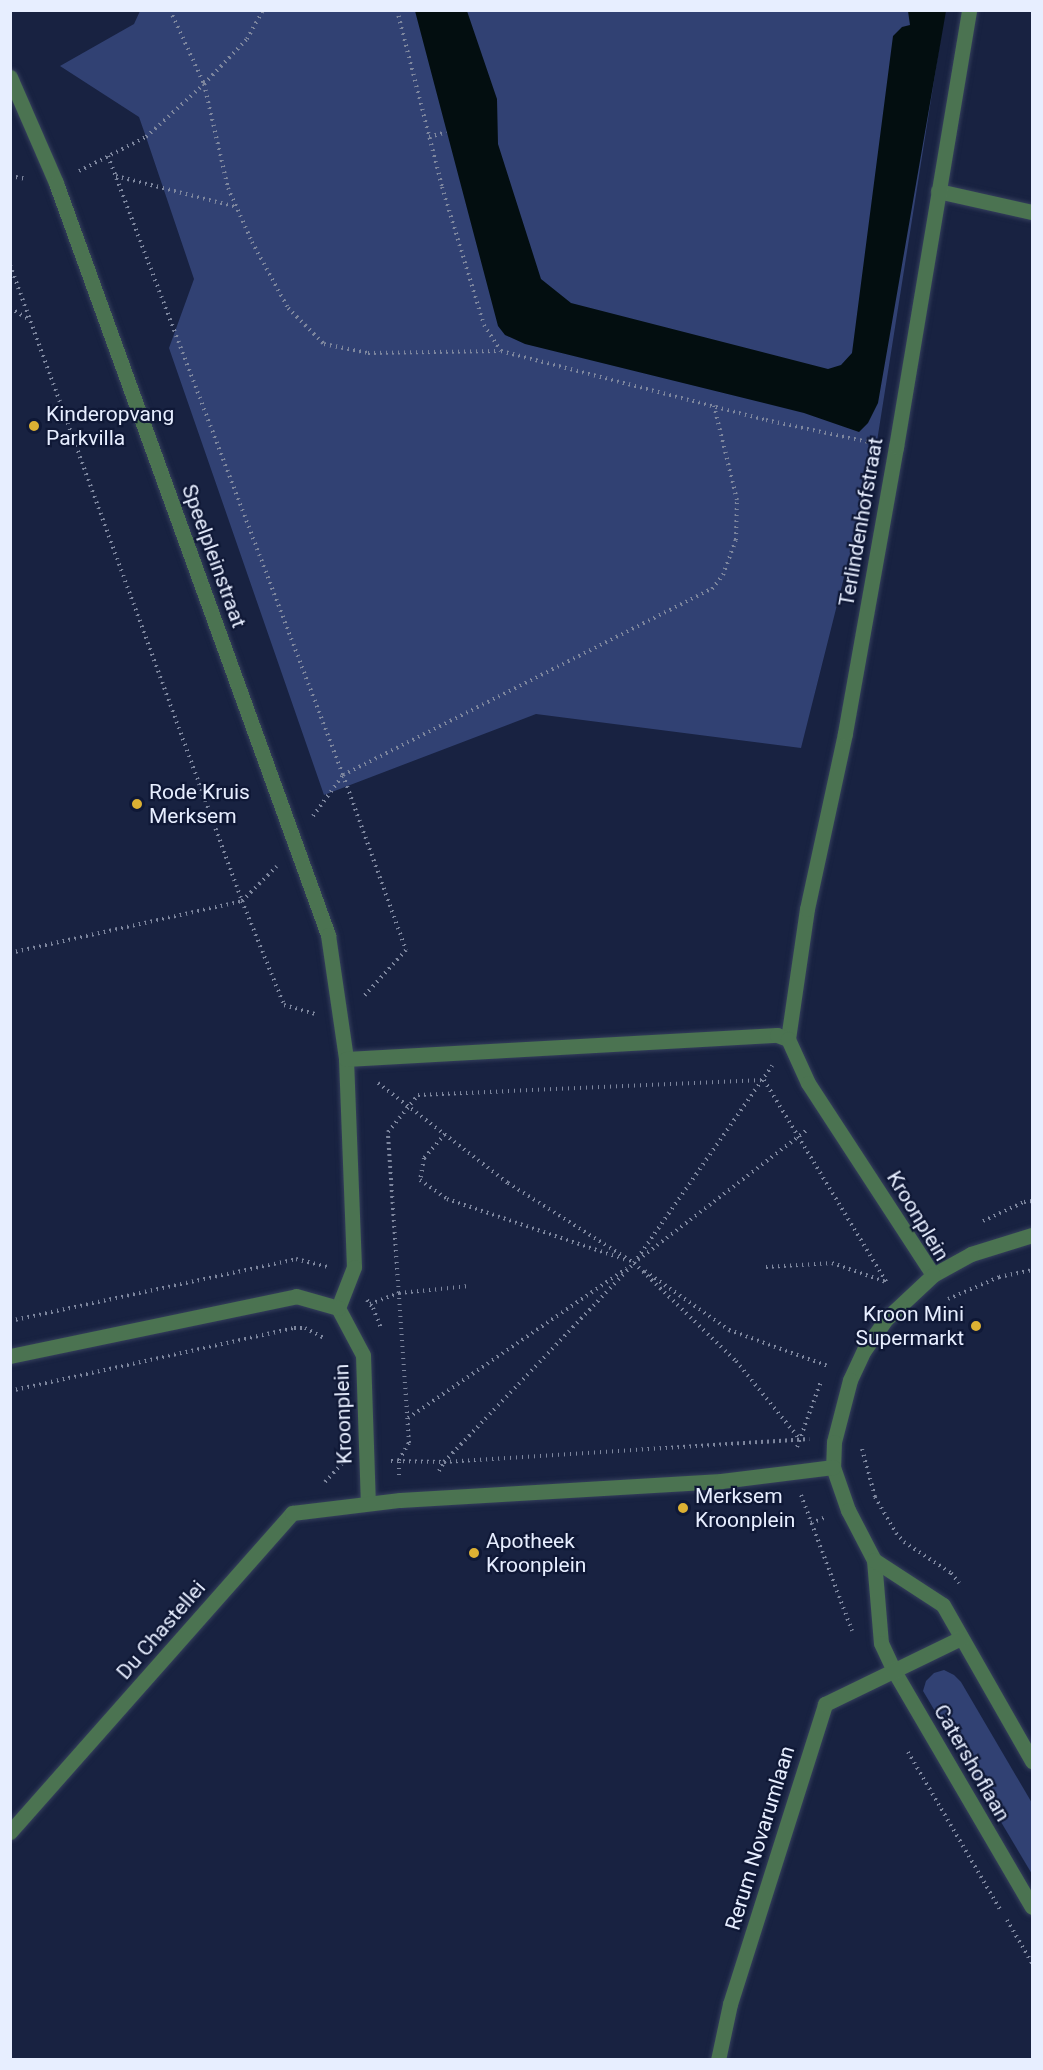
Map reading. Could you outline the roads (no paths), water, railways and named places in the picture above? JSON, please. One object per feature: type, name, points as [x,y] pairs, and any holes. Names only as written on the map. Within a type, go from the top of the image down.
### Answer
[{"type":"street","name":"Terlindenhofstraat","points":[[788,1039],[807,909],[845,733],[896,447],[969,10]]},
{"type":"street","name":"Speelpleinstraat","points":[[10,77],[56,183],[328,935],[346,1059]]},
{"type":"street","points":[[938,191],[1032,212]]},
{"type":"street","points":[[10,1356],[296,1296],[338,1308],[354,1267],[346,1059],[777,1035],[788,1039]]},
{"type":"street","name":"Kroonplein","points":[[788,1039],[808,1083],[933,1275],[886,1319],[864,1350],[850,1380],[834,1442],[833,1467]]},
{"type":"street","points":[[933,1275],[971,1254],[1032,1235]]},
{"type":"street","name":"Kroonplein","points":[[338,1308],[363,1355],[368,1503]]},
{"type":"street","points":[[368,1503],[721,1481],[833,1467]]},
{"type":"street","name":"Catershoflaan","points":[[833,1467],[848,1510],[874,1560],[881,1643],[894,1671],[1032,1907]]},
{"type":"street","name":"Du Chastellei","points":[[10,1832],[292,1513],[368,1503]]},
{"type":"street","name":"Catershoflaan","points":[[874,1560],[943,1605],[1032,1761]]},
{"type":"street","points":[[894,1671],[961,1638]]},
{"type":"street","name":"Rerum Novarumlaan","points":[[718,2060],[730,2004],[825,1704],[894,1671]]},
{"type":"place","name":"Kinderopvang Parkvilla","points":[[34,426]]},
{"type":"place","name":"Rode Kruis Merksem","points":[[137,804]]},
{"type":"place","name":"Kroon Mini Supermarkt","points":[[976,1326]]},
{"type":"place","name":"Merksem Kroonplein","points":[[683,1508]]},
{"type":"place","name":"Apotheek Kroonplein","points":[[474,1553]]}]
